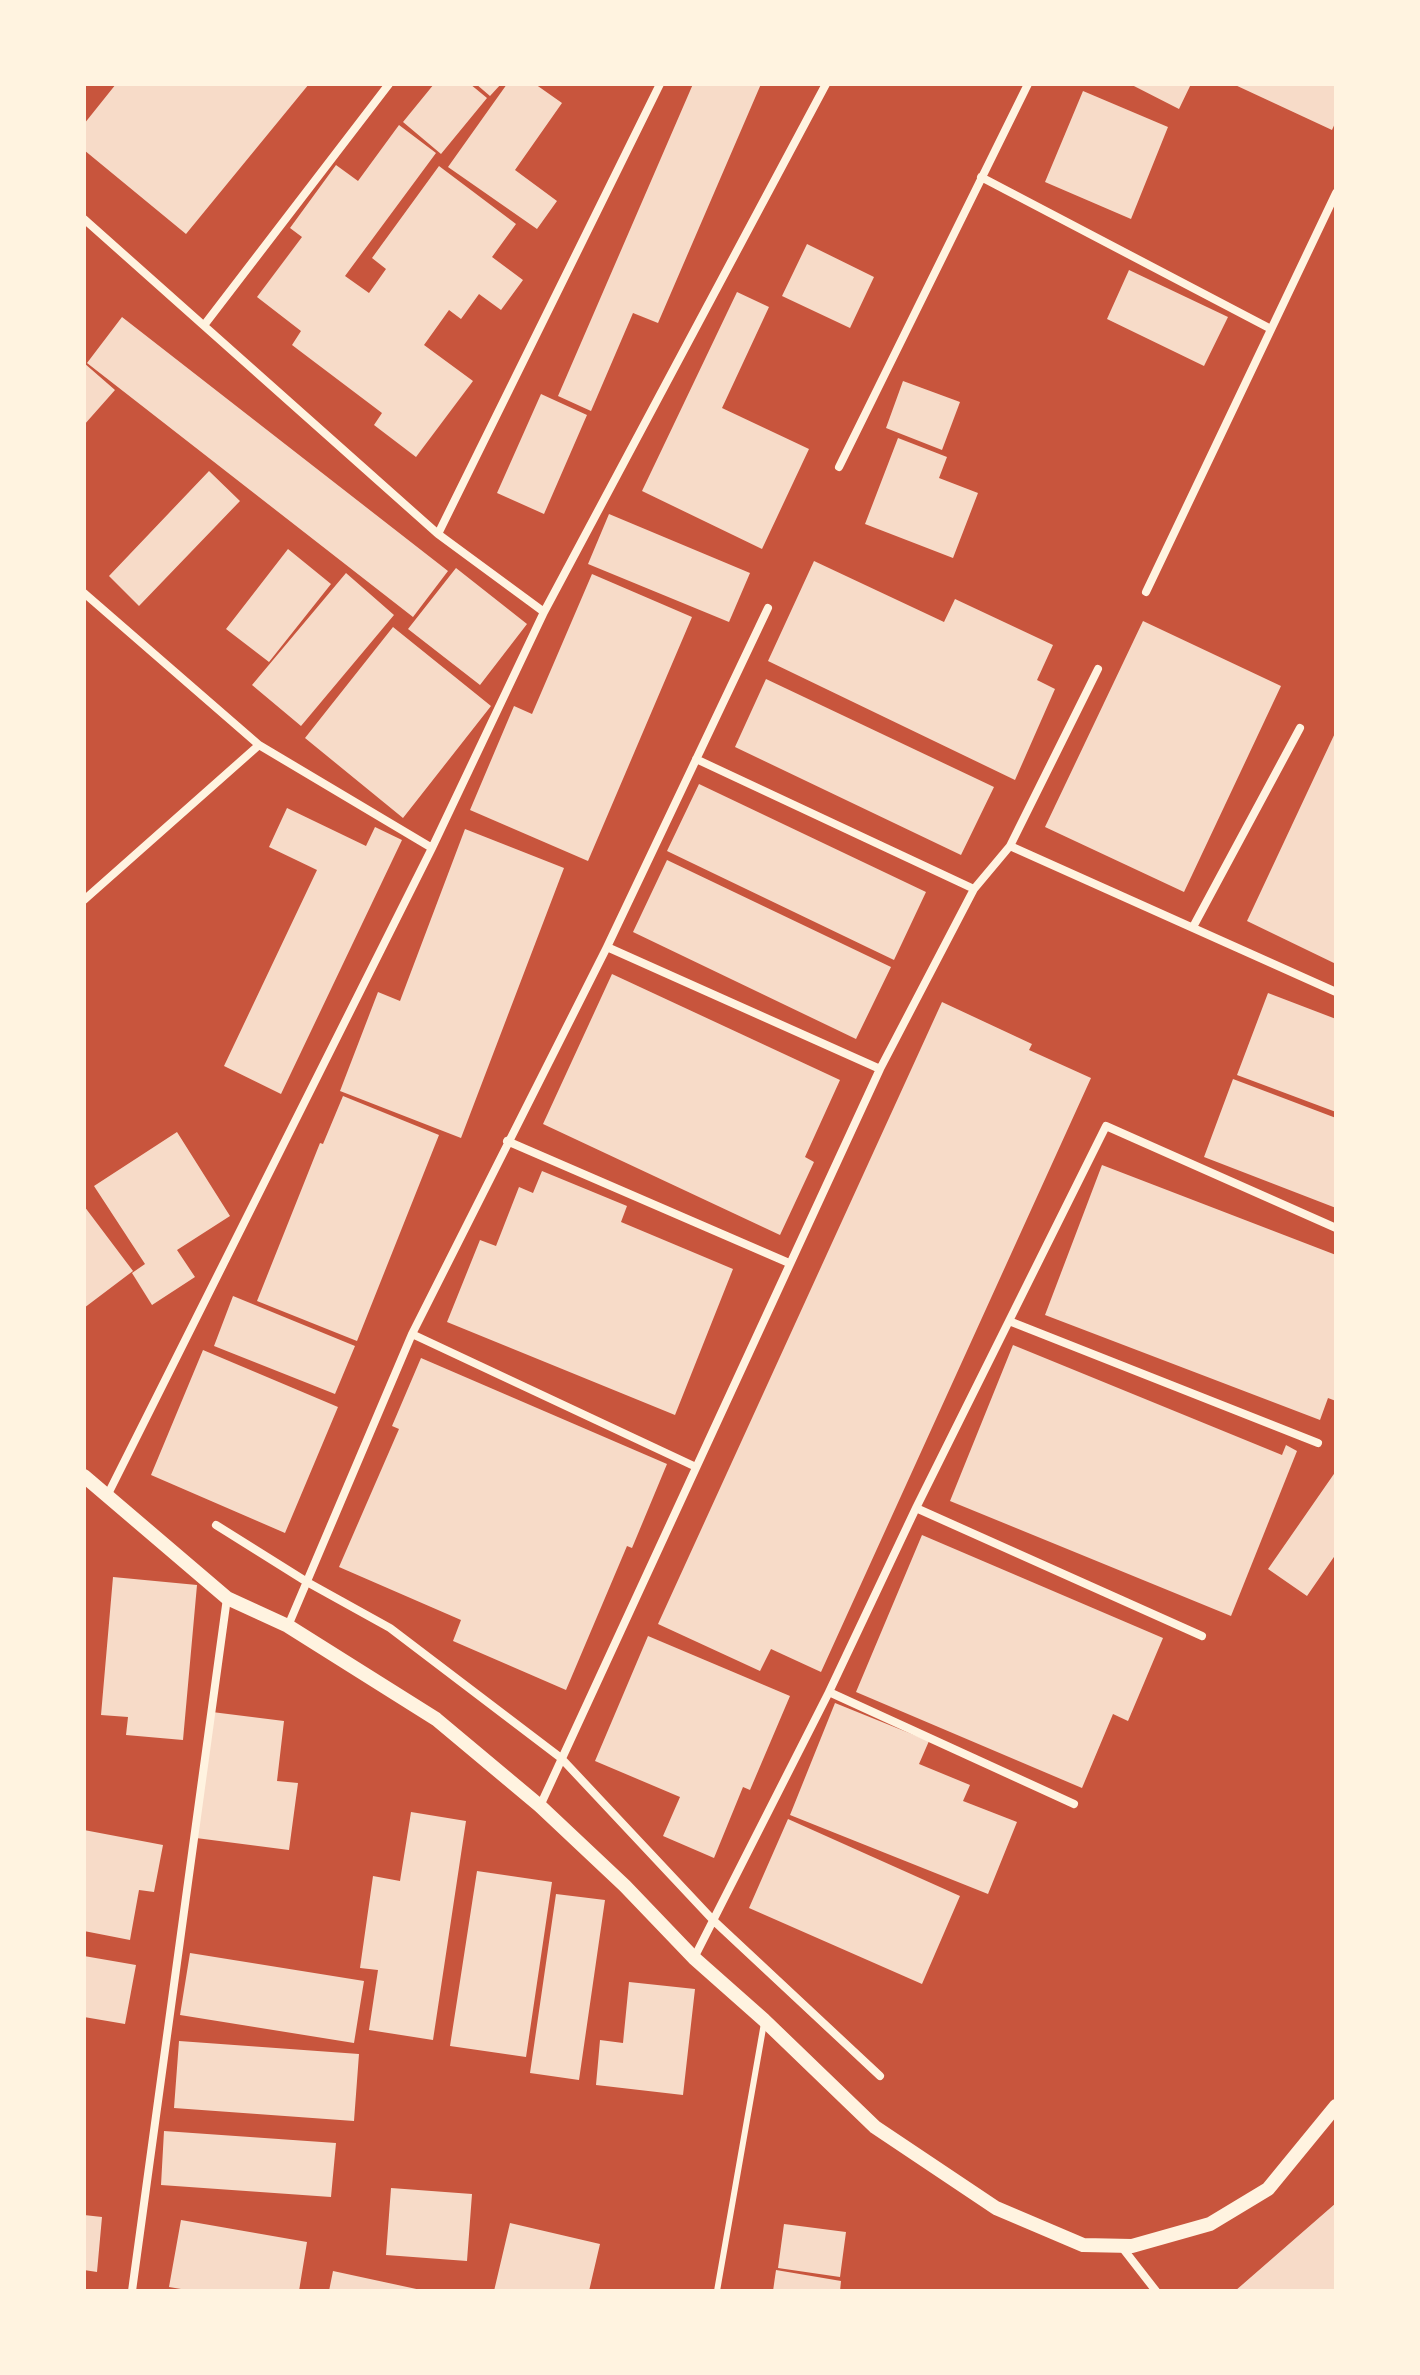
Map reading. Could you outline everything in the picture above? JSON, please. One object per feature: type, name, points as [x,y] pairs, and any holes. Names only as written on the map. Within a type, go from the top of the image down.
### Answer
[{"type":"street","points":[[205,324],[389,84]]},
{"type":"street","points":[[438,534],[660,84]]},
{"type":"street","points":[[107,1496],[432,848],[544,612],[826,84]]},
{"type":"street","points":[[839,467],[1028,84]]},
{"type":"street","points":[[981,177],[1271,329]]},
{"type":"street","points":[[1146,592],[1336,193]]},
{"type":"street","points":[[84,219],[438,534],[544,612]]},
{"type":"street","points":[[84,593],[259,745],[432,848]]},
{"type":"street","points":[[288,1626],[412,1334],[607,947],[768,608]]},
{"type":"street","points":[[540,1806],[880,1069],[974,889],[1010,846],[1098,669]]},
{"type":"street","points":[[1193,927],[1300,728]]},
{"type":"street","points":[[84,900],[259,745]]},
{"type":"street","points":[[696,759],[974,889]]},
{"type":"street","points":[[1010,846],[1336,992]]},
{"type":"street","points":[[607,947],[880,1069]]},
{"type":"street","points":[[694,1958],[829,1692],[916,1508],[1106,1126],[1336,1228]]},
{"type":"street","points":[[507,1141],[789,1263]]},
{"type":"street","points":[[1009,1321],[1318,1443]]},
{"type":"street","points":[[412,1334],[696,1467]]},
{"type":"street","points":[[84,1476],[227,1598],[288,1626],[436,1719],[540,1806],[625,1886],[694,1958],[764,2020],[875,2127],[996,2208],[1083,2245],[1132,2246],[1210,2224],[1268,2189],[1336,2106]]},
{"type":"street","points":[[916,1508],[1202,1636]]},
{"type":"street","points":[[216,1525],[307,1582],[390,1628],[561,1758],[713,1920],[880,2076]]},
{"type":"street","points":[[132,2291],[227,1598]]},
{"type":"street","points":[[829,1692],[1074,1804]]},
{"type":"street","points":[[1121,2246],[1156,2291]]},
{"type":"lane","points":[[717,2291],[764,2020]]},
{"type":"building","points":[[116,84],[309,84],[186,234],[84,150],[84,124]]},
{"type":"building","points":[[434,84],[470,84],[487,98],[441,154],[403,122]]},
{"type":"building","points":[[476,84],[501,84],[490,96]]},
{"type":"building","points":[[507,84],[535,84],[562,103],[515,170],[557,201],[537,229],[448,167]]},
{"type":"building","points":[[693,84],[761,84],[658,323],[633,313],[591,411],[558,396]]},
{"type":"building","points":[[1130,84],[1191,84],[1179,109]]},
{"type":"building","points":[[1233,84],[1336,84],[1336,121],[1332,130]]},
{"type":"building","points":[[1083,91],[1168,127],[1131,219],[1045,182]]},
{"type":"building","points":[[399,125],[436,153],[345,276],[369,293],[386,269],[372,258],[439,166],[516,224],[492,257],[523,280],[501,310],[479,294],[461,319],[449,310],[424,345],[473,381],[416,457],[374,425],[382,413],[292,345],[301,331],[257,297],[302,237],[290,228],[336,165],[358,181]]},
{"type":"building","points":[[807,244],[874,277],[850,328],[782,296]]},
{"type":"building","points":[[1129,270],[1228,317],[1204,366],[1107,319]]},
{"type":"building","points":[[737,292],[769,307],[722,408],[809,449],[762,549],[642,491]]},
{"type":"building","points":[[122,317],[448,571],[413,617],[87,363]]},
{"type":"building","points":[[84,363],[115,390],[84,425]]},
{"type":"building","points":[[903,381],[960,402],[942,450],[886,428]]},
{"type":"building","points":[[541,394],[587,415],[544,514],[497,493]]},
{"type":"building","points":[[898,438],[947,457],[939,478],[978,493],[953,558],[865,524]]},
{"type":"building","points":[[209,471],[240,501],[139,606],[109,576]]},
{"type":"building","points":[[609,514],[750,573],[729,622],[588,564]]},
{"type":"building","points":[[288,549],[331,584],[269,662],[226,629]]},
{"type":"building","points":[[814,561],[944,622],[955,599],[1053,645],[1037,680],[1055,689],[1015,780],[768,661]]},
{"type":"building","points":[[456,568],[527,624],[480,685],[408,629]]},
{"type":"building","points":[[346,573],[394,615],[301,726],[252,685]]},
{"type":"building","points":[[592,574],[692,617],[588,861],[470,810],[514,706],[532,714]]},
{"type":"building","points":[[1143,621],[1281,686],[1184,892],[1045,827]]},
{"type":"building","points":[[393,627],[491,706],[403,818],[305,738]]},
{"type":"building","points":[[766,679],[994,787],[961,855],[735,747]]},
{"type":"building","points":[[1336,731],[1336,964],[1247,921]]},
{"type":"building","points":[[699,784],[926,892],[894,960],[667,851]]},
{"type":"building","points":[[287,808],[366,846],[375,827],[402,840],[281,1094],[224,1066],[317,870],[269,847]]},
{"type":"building","points":[[465,829],[564,868],[461,1138],[340,1091],[378,992],[400,1001]]},
{"type":"building","points":[[667,860],[891,967],[856,1039],[633,932]]},
{"type":"building","points":[[612,974],[840,1080],[805,1157],[814,1162],[780,1235],[543,1124]]},
{"type":"building","points":[[1268,993],[1336,1019],[1336,1112],[1237,1075]]},
{"type":"building","points":[[942,1002],[1032,1044],[1029,1050],[1091,1078],[821,1672],[771,1649],[760,1671],[658,1624]]},
{"type":"building","points":[[1233,1079],[1336,1118],[1336,1208],[1204,1157]]},
{"type":"building","points":[[343,1096],[439,1135],[357,1341],[257,1301],[320,1143],[323,1144]]},
{"type":"building","points":[[177,1132],[230,1216],[177,1250],[195,1277],[152,1305],[132,1273],[145,1264],[94,1186]]},
{"type":"building","points":[[1102,1165],[1336,1255],[1336,1401],[1328,1398],[1320,1420],[1045,1315]]},
{"type":"building","points":[[542,1171],[627,1206],[621,1222],[733,1269],[675,1415],[447,1322],[480,1240],[496,1246],[519,1187],[533,1193]]},
{"type":"building","points":[[84,1206],[133,1271],[84,1308]]},
{"type":"building","points":[[233,1296],[355,1346],[335,1394],[214,1346]]},
{"type":"building","points":[[1013,1345],[1282,1455],[1286,1445],[1297,1451],[1231,1616],[950,1501]]},
{"type":"building","points":[[203,1350],[338,1407],[285,1533],[151,1475]]},
{"type":"building","points":[[421,1358],[667,1464],[632,1548],[627,1546],[566,1690],[453,1641],[461,1620],[339,1567],[399,1429],[392,1426]]},
{"type":"building","points":[[1336,1471],[1336,1554],[1307,1596],[1268,1569]]},
{"type":"building","points":[[922,1535],[1163,1638],[1128,1721],[1113,1714],[1082,1788],[856,1692]]},
{"type":"building","points":[[113,1577],[197,1585],[183,1740],[126,1735],[128,1717],[101,1715]]},
{"type":"building","points":[[648,1636],[790,1696],[750,1790],[743,1787],[714,1858],[663,1836],[680,1797],[595,1761]]},
{"type":"building","points":[[835,1703],[929,1741],[919,1764],[970,1785],[963,1801],[1017,1822],[988,1894],[790,1815]]},
{"type":"building","points":[[212,1712],[284,1721],[277,1781],[298,1783],[289,1850],[196,1838]]},
{"type":"building","points":[[411,1812],[466,1821],[433,2040],[369,2030],[378,1970],[360,1968],[373,1876],[400,1881]]},
{"type":"building","points":[[788,1819],[960,1896],[922,1984],[749,1908]]},
{"type":"building","points":[[84,1830],[163,1845],[154,1892],[139,1890],[130,1940],[84,1931]]},
{"type":"building","points":[[477,1871],[552,1882],[526,2057],[450,2046]]},
{"type":"building","points":[[556,1894],[605,1900],[579,2080],[530,2073]]},
{"type":"building","points":[[190,1953],[364,1981],[354,2043],[180,2015]]},
{"type":"building","points":[[84,1956],[136,1965],[125,2024],[84,2017]]},
{"type":"building","points":[[629,1982],[695,1989],[683,2095],[596,2085],[600,2040],[623,2043]]},
{"type":"building","points":[[179,2041],[359,2054],[354,2121],[174,2108]]},
{"type":"building","points":[[164,2131],[336,2143],[331,2197],[161,2185]]},
{"type":"building","points":[[391,2188],[472,2194],[467,2261],[386,2255]]},
{"type":"building","points":[[1336,2203],[1336,2291],[1235,2291]]},
{"type":"building","points":[[84,2215],[102,2217],[97,2272],[84,2270]]},
{"type":"building","points":[[181,2220],[307,2242],[299,2291],[193,2291],[169,2287]]},
{"type":"building","points":[[510,2223],[600,2244],[589,2291],[494,2291]]},
{"type":"building","points":[[784,2224],[846,2232],[840,2277],[778,2268]]},
{"type":"building","points":[[776,2270],[841,2281],[840,2291],[773,2291]]},
{"type":"building","points":[[333,2271],[421,2290],[421,2291],[329,2291]]}]
